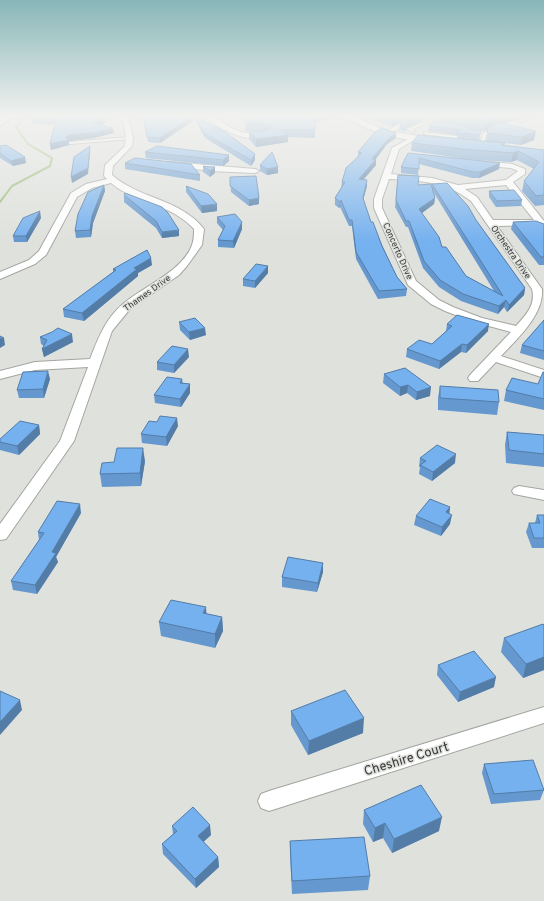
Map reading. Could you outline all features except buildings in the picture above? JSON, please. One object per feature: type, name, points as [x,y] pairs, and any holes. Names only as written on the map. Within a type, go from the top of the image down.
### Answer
[{"type":"street","name":"Concerto Drive","points":[[396,157],[386,176],[378,199],[378,208],[412,283],[436,302],[449,309],[478,320],[518,330]]},
{"type":"street","points":[[0,276],[32,262],[43,253],[74,194],[89,186],[112,180],[108,176],[107,168],[116,158],[128,159]]},
{"type":"street","points":[[166,163],[255,171]]},
{"type":"street","points":[[458,188],[481,184],[508,182],[522,172],[521,169],[506,166],[473,163]]},
{"type":"street","name":"Orchestra Drive","points":[[386,176],[431,180],[458,188],[474,199],[540,290],[533,314],[474,378]]},
{"type":"street","name":"Thames Drive","points":[[0,535],[67,442],[107,330],[126,307],[175,273],[197,245],[199,229],[185,213],[121,186],[112,180]]},
{"type":"street","points":[[508,182],[543,224]]},
{"type":"street","points":[[490,223],[543,224]]},
{"type":"street","points":[[493,357],[544,374]]},
{"type":"street","points":[[0,375],[15,369],[50,363],[95,363]]},
{"type":"street","points":[[519,491],[544,494]]},
{"type":"street","name":"Cheshire Court","points":[[269,801],[544,715]]},
{"type":"waterway","points":[[0,202],[12,186],[50,166],[52,158],[50,157]]}]
